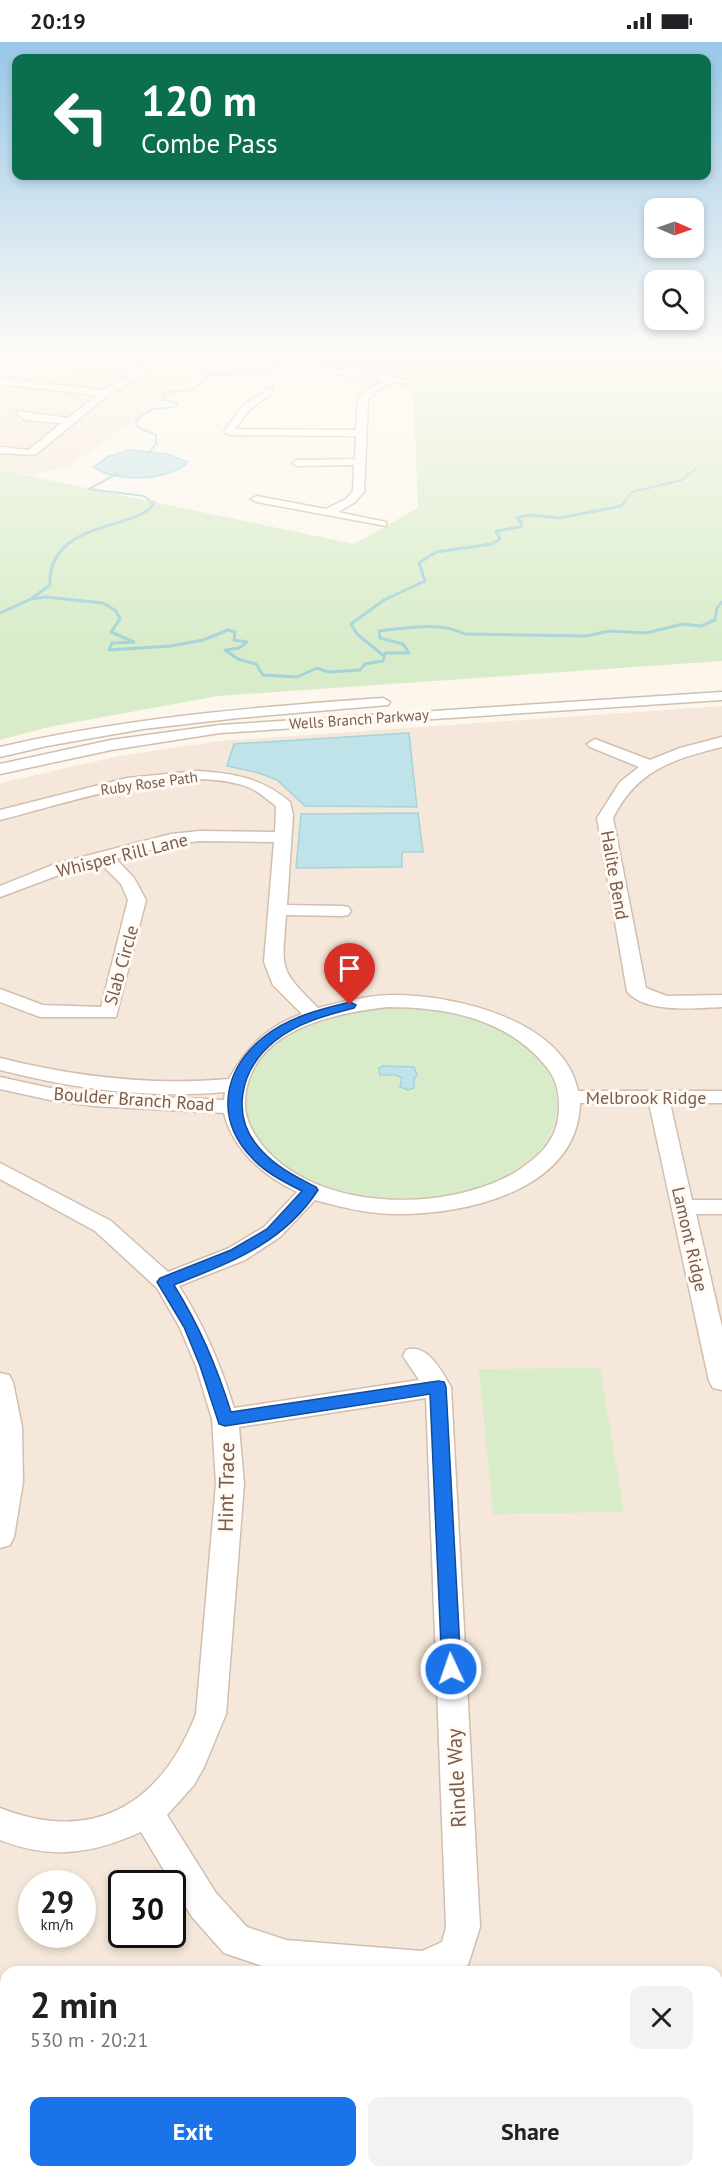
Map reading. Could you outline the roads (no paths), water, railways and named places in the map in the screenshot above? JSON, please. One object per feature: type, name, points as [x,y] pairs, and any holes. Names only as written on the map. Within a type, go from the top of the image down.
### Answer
[{"type":"street","points":[[17,452],[33,452]]},
{"type":"street","points":[[328,513],[350,501],[358,492],[360,452]]},
{"type":"street","points":[[297,463],[360,462]]},
{"type":"street","points":[[257,499],[382,524]]},
{"type":"street","name":"Wells Branch Parkway","points":[[0,770],[111,745],[220,729],[722,696]]},
{"type":"street","name":"Wells Branch Parkway","points":[[0,752],[101,730],[214,714],[396,701]]},
{"type":"street","name":"Halite Bend","points":[[722,742],[691,749],[648,765],[628,781],[612,800],[604,818],[637,991],[650,999],[664,1002],[722,1001]]},
{"type":"street","points":[[595,744],[648,765]]},
{"type":"street","name":"Ruby Rose Path","points":[[0,815],[67,796],[148,780],[193,774],[227,777],[254,784],[284,805],[273,962],[280,981],[314,1015]]},
{"type":"street","name":"Whisper Rill Lane","points":[[0,892],[61,868],[186,837],[283,837]]},
{"type":"street","name":"Slab Circle","points":[[0,995],[40,1011],[109,1013],[137,900],[135,891],[127,879],[104,856]]},
{"type":"street","points":[[277,910],[342,911]]},
{"type":"street","points":[[388,1001],[439,1004],[487,1016],[508,1025],[544,1049],[565,1080],[570,1097],[570,1116],[564,1135],[552,1153],[535,1170],[512,1184],[484,1196],[453,1203],[420,1207],[387,1207],[354,1203],[311,1190],[280,1174],[257,1155],[242,1134],[234,1107],[236,1085],[243,1067],[256,1051],[292,1024],[314,1015],[338,1008],[388,1001]]},
{"type":"street","name":"Boulder Branch Road","points":[[0,1064],[56,1078],[100,1084],[205,1089],[236,1085]]},
{"type":"street","name":"Boulder Branch Road","points":[[0,1083],[50,1094],[94,1100],[202,1103],[234,1107]]},
{"type":"street","name":"Melbrook Ridge","points":[[570,1097],[722,1097]]},
{"type":"street","name":"Lamont Ridge","points":[[658,1097],[722,1381]]},
{"type":"street","name":"Hint Trace","points":[[0,1170],[103,1226],[165,1282],[196,1337],[209,1366],[225,1419],[230,1484],[211,1714],[200,1747],[182,1778],[148,1813]]},
{"type":"street","points":[[165,1282],[237,1254],[272,1232],[311,1190]]},
{"type":"street","points":[[683,1207],[722,1207]]},
{"type":"street","points":[[225,1419],[438,1387],[415,1356]]},
{"type":"street","points":[[0,1382],[9,1427],[0,1537]]},
{"type":"street","name":"Rindle Way","points":[[432,1966],[456,1953],[464,1927],[438,1387]]},
{"type":"street","points":[[0,1823],[7,1827],[62,1838],[111,1829],[148,1813]]},
{"type":"street","name":"Rindle Way","points":[[148,1813],[204,1905],[236,1941],[286,1957],[382,1966]]},
{"type":"water","points":[[124,452],[146,452],[168,454],[187,462],[186,465],[164,474],[127,478],[93,467],[109,456]]},
{"type":"water","points":[[409,733],[417,807],[305,806],[277,780],[259,773],[227,766],[234,744]]},
{"type":"water","points":[[418,813],[423,852],[402,852],[402,867],[296,868],[301,814]]},
{"type":"water","points":[[383,1066],[414,1067],[417,1075],[414,1079],[414,1088],[408,1090],[400,1087],[402,1078],[396,1075],[380,1075],[379,1068]]},
{"type":"waterway","points":[[623,504],[632,492],[682,480],[695,469]]},
{"type":"waterway","points":[[118,473],[89,489],[144,496],[153,503]]},
{"type":"waterway","points":[[384,656],[357,634],[351,624],[384,600],[425,581],[419,563],[436,552],[492,544],[500,539],[496,531],[521,527],[521,522],[517,518],[529,515],[560,518],[621,506],[624,502]]},
{"type":"waterway","points":[[32,598],[50,585],[53,563],[63,548],[97,529],[133,518],[146,511],[153,503]]},
{"type":"waterway","points":[[0,613],[31,599],[46,597],[103,603],[116,611],[120,619],[111,632],[134,642],[112,643],[109,650],[171,646],[203,640],[228,630],[235,632],[234,640],[247,642],[239,648],[225,650],[238,659],[256,664],[263,675],[297,677],[317,668],[328,672],[360,670],[365,664],[383,661],[385,653],[409,653],[403,644],[380,638],[379,631],[434,627],[465,634],[586,636],[609,631],[646,633],[683,624],[701,626],[715,620],[717,608],[722,602]]}]
